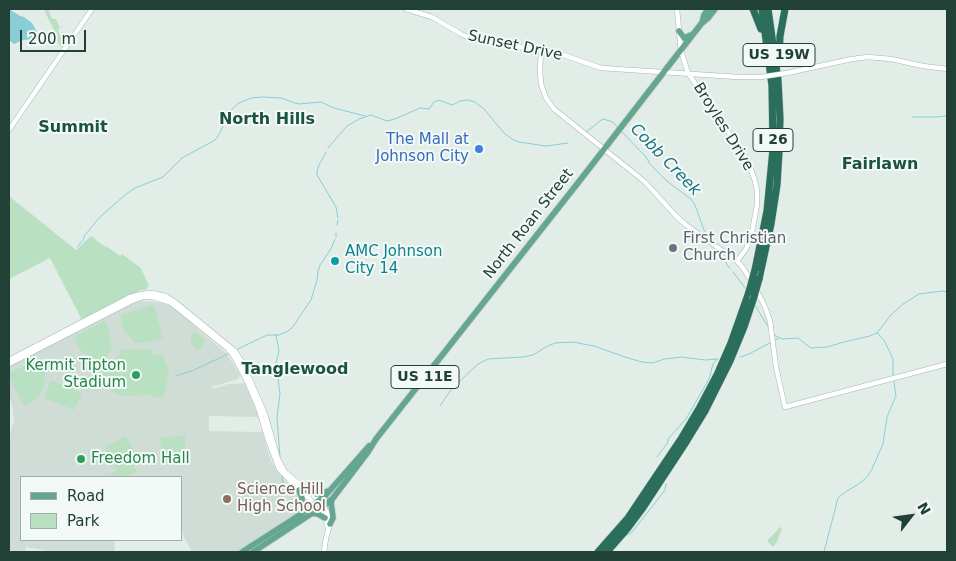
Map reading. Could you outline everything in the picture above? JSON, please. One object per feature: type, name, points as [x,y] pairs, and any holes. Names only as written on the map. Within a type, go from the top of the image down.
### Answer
[{"type":"highway","points":[[753,9],[762,32],[772,86]]},
{"type":"highway","name":"I 26","points":[[674,456],[710,390],[731,343],[749,292],[765,220],[771,179],[773,128],[772,86],[762,9]]},
{"type":"highway","name":"I 26","points":[[598,552],[628,518],[698,423],[737,345],[753,300],[769,239],[777,185],[780,134],[776,64],[768,9]]},
{"type":"highway","name":"US 19W","points":[[779,101],[780,36],[785,9]]},
{"type":"highway","name":"I 26","points":[[607,552],[635,520],[664,469]]},
{"type":"main road","name":"North Roan Street","points":[[701,24],[708,9]]},
{"type":"main road","name":"North Roan Street","points":[[320,504],[333,498],[376,439],[693,34],[715,9]]},
{"type":"main road","points":[[679,30],[684,38],[693,34]]},
{"type":"main road","name":"North Roan Street","points":[[320,504],[365,449],[376,439]]},
{"type":"main road","points":[[320,504],[335,490],[344,474]]},
{"type":"main road","points":[[300,515],[302,490],[319,494],[330,490]]},
{"type":"main road","points":[[329,526],[332,518],[331,503],[333,498]]},
{"type":"main road","name":"US 11E","points":[[242,552],[312,513],[320,504]]},
{"type":"main road","name":"US 11E","points":[[253,552],[300,515],[320,504]]},
{"type":"main road","points":[[312,513],[325,518]]},
{"type":"street","points":[[9,130],[92,9]]},
{"type":"street","name":"Sunset Drive","points":[[406,9],[432,18],[472,39],[555,52],[601,68],[746,77],[787,73],[868,57],[947,69]]},
{"type":"street","name":"Broyles Drive","points":[[677,9],[681,51],[688,73],[748,161],[755,181],[757,201],[751,236],[746,249],[737,261]]},
{"type":"street","points":[[541,50],[540,77],[542,89],[548,102],[558,113],[645,182],[686,225],[737,261],[743,268],[754,285],[768,314],[776,367],[785,407],[947,364]]},
{"type":"street","points":[[698,87],[698,80],[705,74]]},
{"type":"street","points":[[9,360],[130,297],[147,293],[166,296],[179,304],[235,351],[242,362],[265,414],[278,459],[285,472],[302,490]]},
{"type":"street","points":[[9,364],[143,297],[163,299],[176,306],[233,355],[258,407],[275,462],[279,469],[288,480],[320,504],[328,514],[329,526],[324,552]]},
{"type":"street","points":[[320,504],[329,526]]},
{"type":"shaded area","points":[[132,300],[168,303],[227,354],[240,375],[238,379],[212,387],[213,389],[228,384],[245,383],[259,417],[209,416],[209,431],[261,432],[263,430],[272,463],[283,479],[298,494],[301,504],[299,512],[238,552],[192,552],[182,533],[182,476],[20,476],[20,541],[114,541],[115,552],[48,551],[26,547],[25,552],[9,550],[9,438],[14,420],[9,396],[9,363]]},
{"type":"green space","points":[[44,9],[48,9],[52,19],[56,19],[60,28],[58,29],[59,34],[62,36],[62,47],[56,40],[56,34]]},
{"type":"green space","points":[[9,196],[76,250],[91,236],[120,256],[122,254],[141,268],[149,286],[146,290],[141,290],[82,320],[50,258],[9,279]]},
{"type":"green space","points":[[151,305],[154,307],[163,337],[149,342],[135,343],[123,329],[122,315]]},
{"type":"green space","points":[[104,321],[108,326],[112,350],[106,358],[99,360],[83,353],[77,345],[75,336]]},
{"type":"green space","points":[[194,332],[205,340],[201,348],[197,350],[191,342],[191,335]]},
{"type":"green space","name":"Kermit Tipton Stadium","points":[[122,349],[152,349],[153,355],[164,355],[164,361],[169,372],[164,397],[153,397],[153,395],[123,396],[115,393],[103,380],[103,370]]},
{"type":"green space","points":[[41,358],[45,370],[44,386],[38,397],[24,406],[9,377],[9,373]]},
{"type":"green space","points":[[51,380],[82,393],[74,410],[44,398]]},
{"type":"green space","points":[[185,435],[186,452],[162,454],[160,438]]},
{"type":"green space","points":[[126,436],[138,458],[131,462],[137,472],[128,476],[111,476],[110,474],[117,470],[105,447]]},
{"type":"green space","points":[[780,527],[782,528],[773,547],[767,541]]},
{"type":"water","points":[[9,9],[32,23],[38,34],[35,39],[23,40],[14,44],[9,40]]},
{"type":"waterway","points":[[77,247],[100,217],[126,194],[135,188],[163,177],[182,158],[215,140],[226,118],[239,103],[251,98],[262,97],[281,98],[298,104],[321,102],[334,108],[365,116]]},
{"type":"waterway","name":"Cobb Creek","points":[[328,148],[347,126],[359,119],[371,115],[387,121],[420,108],[429,109],[434,102],[439,100],[452,105],[460,101],[468,100],[475,102],[484,109],[504,133],[519,142],[546,146],[568,143]]},
{"type":"waterway","points":[[912,117],[947,116]]},
{"type":"waterway","name":"Cobb Creek","points":[[585,133],[603,119],[613,122],[618,128]]},
{"type":"waterway","name":"Cobb Creek","points":[[621,131],[668,182],[691,199],[704,230],[713,241]]},
{"type":"waterway","name":"Cobb Creek","points":[[326,152],[319,165],[317,175],[336,207],[338,218]]},
{"type":"waterway","name":"Cobb Creek","points":[[337,225],[338,220]]},
{"type":"waterway","name":"Cobb Creek","points":[[236,350],[267,335],[279,335],[292,328],[311,300],[320,265],[335,239]]},
{"type":"waterway","name":"Cobb Creek","points":[[717,249],[730,269]]},
{"type":"waterway","name":"Cobb Creek","points":[[733,272],[746,289]]},
{"type":"waterway","name":"Cobb Creek","points":[[774,335],[782,339],[798,338],[811,348],[827,347],[877,333],[890,316],[903,304],[919,294],[947,292]]},
{"type":"waterway","name":"Cobb Creek","points":[[755,305],[770,330]]},
{"type":"waterway","points":[[877,333],[884,340],[893,359],[893,375]]},
{"type":"waterway","points":[[276,335],[279,351],[276,363],[280,394],[277,417],[280,457]]},
{"type":"waterway","points":[[740,357],[779,338]]},
{"type":"waterway","points":[[440,406],[450,391],[478,364],[488,359],[533,355],[555,343],[573,342],[594,346],[642,362],[652,363],[681,357],[705,360],[718,359]]},
{"type":"waterway","name":"Cobb Creek","points":[[176,376],[194,370],[230,353]]},
{"type":"waterway","points":[[657,457],[668,442],[668,439],[686,419],[709,379],[713,364],[717,359]]},
{"type":"waterway","points":[[824,552],[838,498],[867,477],[883,444],[887,417],[896,396],[894,382]]},
{"type":"waterway","points":[[282,476],[283,485]]},
{"type":"waterway","points":[[625,536],[631,533],[644,517],[665,490],[666,484]]},
{"type":"place","name":"The Mall at Johnson City","points":[[479,149]]},
{"type":"place","name":"First Christian Church","points":[[673,248]]},
{"type":"place","name":"AMC Johnson City 14","points":[[335,261]]},
{"type":"place","name":"Kermit Tipton Stadium","points":[[136,375]]},
{"type":"place","name":"Freedom Hall","points":[[81,459]]},
{"type":"place","name":"Science Hill High School","points":[[227,499]]},
{"type":"district","name":"North Hills","points":[[267,120]]},
{"type":"district","name":"Summit","points":[[73,128]]},
{"type":"district","name":"Fairlawn","points":[[880,165]]},
{"type":"district","name":"Tanglewood","points":[[295,370]]}]
